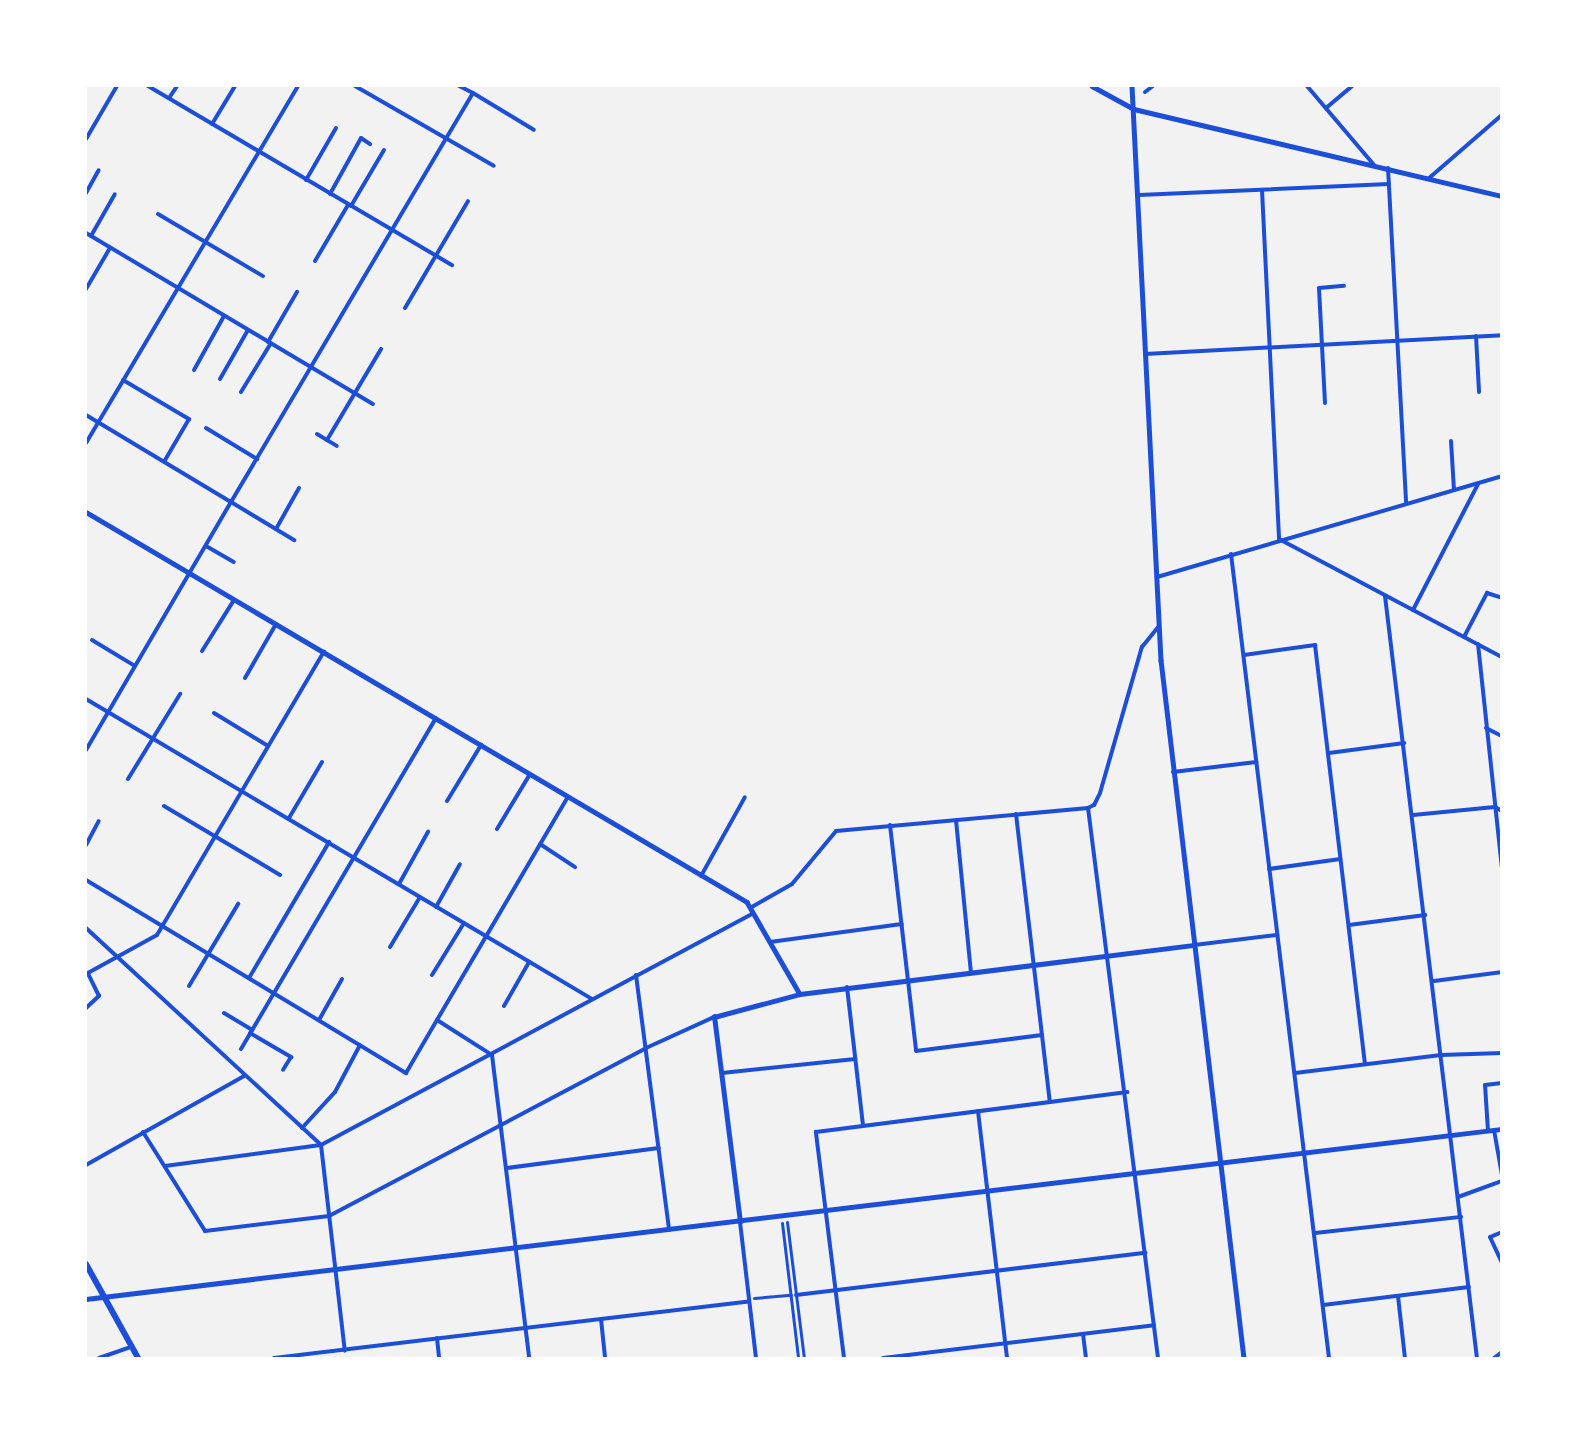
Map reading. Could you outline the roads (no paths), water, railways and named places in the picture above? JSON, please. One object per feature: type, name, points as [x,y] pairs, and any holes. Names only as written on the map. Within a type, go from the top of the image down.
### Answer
[{"type":"main road","points":[[86,1264],[107,1298],[138,1359]]},
{"type":"street","points":[[86,139],[117,86]]},
{"type":"street","points":[[148,86],[452,265]]},
{"type":"street","points":[[169,98],[177,86]]},
{"type":"street","points":[[212,124],[235,86]]},
{"type":"street","points":[[86,443],[298,86]]},
{"type":"street","points":[[355,86],[494,166]]},
{"type":"street","points":[[459,86],[534,130]]},
{"type":"street","points":[[1092,86],[1134,109],[1502,196]]},
{"type":"street","points":[[1132,86],[1159,626],[1173,772],[1244,1359]]},
{"type":"street","points":[[1145,92],[1153,86]]},
{"type":"street","points":[[1307,86],[1374,165]]},
{"type":"street","points":[[1326,108],[1352,86]]},
{"type":"street","points":[[86,750],[472,93]]},
{"type":"street","points":[[1428,178],[1502,116]]},
{"type":"street","points":[[306,180],[336,128]]},
{"type":"street","points":[[330,194],[361,138],[370,144]]},
{"type":"street","points":[[315,261],[384,150]]},
{"type":"street","points":[[1388,168],[1406,503]]},
{"type":"street","points":[[86,193],[99,170]]},
{"type":"street","points":[[1139,195],[1389,184]]},
{"type":"street","points":[[1262,190],[1279,539]]},
{"type":"street","points":[[91,236],[115,194]]},
{"type":"street","points":[[405,308],[468,201]]},
{"type":"street","points":[[158,214],[263,276]]},
{"type":"street","points":[[86,233],[373,404]]},
{"type":"street","points":[[86,289],[110,248]]},
{"type":"street","points":[[1325,403],[1319,288],[1344,286]]},
{"type":"street","points":[[241,392],[297,292]]},
{"type":"street","points":[[194,370],[224,316]]},
{"type":"street","points":[[220,379],[248,330]]},
{"type":"street","points":[[1145,354],[1502,335]]},
{"type":"street","points":[[1476,336],[1479,392]]},
{"type":"street","points":[[327,440],[381,349]]},
{"type":"street","points":[[123,380],[189,419],[165,460]]},
{"type":"street","points":[[86,415],[165,460],[294,540]]},
{"type":"street","points":[[206,428],[257,459]]},
{"type":"street","points":[[317,434],[337,446]]},
{"type":"street","points":[[1451,441],[1454,490]]},
{"type":"street","points":[[1157,577],[1279,539],[1502,476]]},
{"type":"street","points":[[1413,610],[1478,483]]},
{"type":"street","points":[[276,529],[299,489]]},
{"type":"street","points":[[86,512],[701,876],[752,910],[800,994]]},
{"type":"street","points":[[1279,539],[1502,657]]},
{"type":"street","points":[[206,546],[234,562]]},
{"type":"street","points":[[1231,555],[1306,1152],[1329,1359]]},
{"type":"street","points":[[1464,637],[1487,593],[1502,598]]},
{"type":"street","points":[[1385,596],[1434,981],[1477,1359]]},
{"type":"street","points":[[202,651],[234,600]]},
{"type":"street","points":[[245,678],[276,624]]},
{"type":"street","points":[[165,1166],[321,1145],[492,1055],[752,910],[792,884],[836,831],[1088,808],[1094,805],[1100,793],[1142,647],[1159,626]]},
{"type":"street","points":[[92,640],[135,666]]},
{"type":"street","points":[[1478,644],[1502,870]]},
{"type":"street","points":[[1244,655],[1315,645],[1365,1063]]},
{"type":"street","points":[[86,1008],[99,996],[87,974],[154,937],[162,927],[324,652]]},
{"type":"street","points":[[128,779],[180,694]]},
{"type":"street","points":[[86,699],[593,999]]},
{"type":"street","points":[[214,713],[268,746]]},
{"type":"street","points":[[241,1049],[356,857],[435,718]]},
{"type":"street","points":[[1486,728],[1502,736]]},
{"type":"street","points":[[1329,753],[1404,743]]},
{"type":"street","points":[[447,801],[481,745]]},
{"type":"street","points":[[289,818],[322,762]]},
{"type":"street","points":[[1173,772],[1256,762]]},
{"type":"street","points":[[497,829],[530,774]]},
{"type":"street","points":[[86,880],[406,1072],[568,797]]},
{"type":"street","points":[[701,876],[745,797]]},
{"type":"street","points":[[164,806],[280,875]]},
{"type":"street","points":[[1413,815],[1495,807],[1502,810]]},
{"type":"street","points":[[1088,808],[1110,956],[1158,1359]]},
{"type":"street","points":[[1016,814],[1050,1102]]},
{"type":"street","points":[[956,820],[971,972]]},
{"type":"street","points":[[86,845],[99,821]]},
{"type":"street","points":[[890,825],[916,1051],[1042,1035]]},
{"type":"street","points":[[399,884],[428,832]]},
{"type":"street","points":[[249,978],[329,842]]},
{"type":"street","points":[[540,844],[575,867]]},
{"type":"street","points":[[1269,868],[1340,859]]},
{"type":"street","points":[[436,907],[460,864]]},
{"type":"street","points":[[390,947],[420,897]]},
{"type":"street","points":[[189,986],[206,953],[238,904]]},
{"type":"street","points":[[1348,925],[1425,915]]},
{"type":"street","points":[[432,975],[464,924]]},
{"type":"street","points":[[770,942],[902,924]]},
{"type":"street","points":[[86,928],[321,1145],[345,1351]]},
{"type":"street","points":[[143,1132],[205,1231],[329,1216],[646,1048],[714,1017],[800,994],[847,987],[1277,935]]},
{"type":"street","points":[[504,1006],[529,962]]},
{"type":"street","points":[[1434,981],[1502,972]]},
{"type":"street","points":[[636,975],[669,1230]]},
{"type":"street","points":[[319,1020],[342,979]]},
{"type":"street","points":[[847,987],[863,1125]]},
{"type":"street","points":[[224,1013],[291,1057],[283,1070]]},
{"type":"street","points":[[714,1017],[752,1300],[756,1359]]},
{"type":"street","points":[[436,1020],[492,1055],[529,1359]]},
{"type":"street","points":[[302,1128],[335,1092],[360,1045]]},
{"type":"street","points":[[1295,1073],[1442,1055],[1502,1053]]},
{"type":"street","points":[[722,1072],[855,1059]]},
{"type":"street","points":[[86,1165],[244,1076]]},
{"type":"street","points":[[1502,1083],[1485,1085],[1497,1166],[1502,1175]]},
{"type":"street","points":[[844,1359],[816,1132],[1127,1092]]},
{"type":"street","points":[[978,1111],[1007,1359]]},
{"type":"street","points":[[86,1299],[1502,1129]]},
{"type":"street","points":[[507,1168],[659,1148]]},
{"type":"street","points":[[1458,1197],[1502,1180]]},
{"type":"street","points":[[1315,1233],[1461,1216]]},
{"type":"street","points":[[787,1222],[798,1359]]},
{"type":"street","points":[[782,1223],[804,1359]]},
{"type":"street","points":[[1502,1232],[1490,1237],[1502,1263]]},
{"type":"street","points":[[274,1359],[1145,1252]]},
{"type":"street","points":[[1323,1305],[1469,1287]]},
{"type":"street","points":[[1398,1296],[1405,1359]]},
{"type":"street","points":[[601,1319],[605,1359]]},
{"type":"street","points":[[883,1359],[1154,1325]]},
{"type":"street","points":[[1083,1334],[1086,1359]]},
{"type":"street","points":[[437,1338],[439,1359]]},
{"type":"street","points":[[99,1359],[132,1346]]},
{"type":"street","points":[[1494,1359],[1502,1352]]}]
